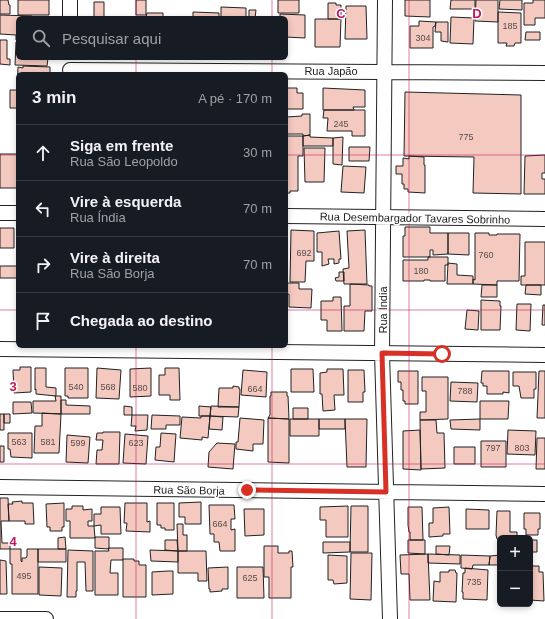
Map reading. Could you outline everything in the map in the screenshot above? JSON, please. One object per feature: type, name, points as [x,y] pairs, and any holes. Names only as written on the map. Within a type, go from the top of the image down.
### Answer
[{"type":"street","points":[[70,0],[70,16]]},
{"type":"street","name":"Rua Índia","points":[[384,0],[382,353],[390,619]]},
{"type":"street","name":"Rua Japão","points":[[70,67],[545,73]]},
{"type":"street","points":[[0,213],[16,213]]},
{"type":"street","name":"Rua Desembargador Tavares Sobrinho","points":[[288,216],[545,219]]},
{"type":"street","points":[[0,349],[545,355]]},
{"type":"street","name":"Rua São Borja","points":[[0,487],[545,494]]},
{"type":"street","points":[[0,619],[46,619]]},
{"type":"building","points":[[0,0],[8,0],[10,5],[10,14],[0,14]]},
{"type":"building","points":[[18,0],[49,0],[49,15],[18,15]]},
{"type":"building","points":[[136,0],[146,0],[146,15],[136,15]]},
{"type":"building","points":[[278,0],[299,0],[299,13],[278,13]]},
{"type":"building","points":[[405,0],[430,0],[430,17],[405,16]]},
{"type":"building","points":[[451,0],[475,0],[475,9],[450,9]]},
{"type":"building","points":[[476,0],[498,0],[498,22],[475,21]]},
{"type":"building","points":[[500,0],[522,0],[522,10],[499,9]]},
{"type":"building","points":[[533,0],[545,0],[545,18],[535,18],[535,25],[524,25],[524,3],[533,3]]},
{"type":"building","points":[[94,2],[104,2],[104,16],[94,16]]},
{"type":"building","points":[[328,3],[336,3],[336,5],[341,5],[341,19],[328,19]]},
{"type":"building","points":[[346,6],[366,6],[367,39],[345,39]]},
{"type":"building","points":[[221,7],[246,8],[246,16],[221,16]]},
{"type":"building","points":[[249,10],[256,10],[255,16],[249,16]]},
{"type":"building","points":[[193,12],[219,13],[219,16],[193,16]]},
{"type":"building","points":[[498,12],[521,13],[521,43],[515,43],[514,46],[506,46],[507,43],[498,43]]},
{"type":"building","points":[[147,13],[163,13],[163,16],[146,16]]},
{"type":"building","points":[[280,14],[305,15],[305,38],[288,37],[288,16],[280,16]]},
{"type":"building","points":[[0,15],[32,16],[16,16],[16,35],[0,34]]},
{"type":"building","points":[[451,17],[474,18],[473,44],[450,43]]},
{"type":"building","points":[[315,19],[341,19],[340,47],[315,47]]},
{"type":"building","points":[[419,21],[436,22],[435,26],[433,27],[433,48],[410,48],[410,26],[419,26]]},
{"type":"building","points":[[436,22],[448,22],[448,42],[441,41],[441,32],[435,32]]},
{"type":"building","points":[[526,32],[540,32],[540,40],[525,40]]},
{"type":"building","points":[[0,40],[7,40],[7,59],[10,59],[10,65],[0,64]]},
{"type":"building","points":[[16,42],[16,60],[48,60],[47,66],[15,65]]},
{"type":"building","points":[[23,66],[50,67],[50,72],[18,72],[18,67],[23,68]]},
{"type":"building","points":[[288,88],[297,88],[297,93],[303,93],[303,109],[288,109]]},
{"type":"building","points":[[323,88],[365,90],[365,107],[353,107],[354,110],[323,110]]},
{"type":"building","points":[[10,90],[16,90],[16,108],[10,108]]},
{"type":"building","points":[[405,92],[521,95],[521,194],[473,193],[474,157],[404,156]]},
{"type":"building","points":[[324,110],[365,110],[365,136],[352,136],[352,131],[327,131],[328,118],[323,118]]},
{"type":"building","points":[[302,114],[310,114],[310,135],[303,136],[303,134],[288,134],[288,117],[302,116]]},
{"type":"building","points":[[310,135],[310,137],[333,138],[333,146],[303,146],[303,136]]},
{"type":"building","points":[[288,136],[303,136],[303,156],[298,156],[298,191],[290,191],[290,193],[288,193]]},
{"type":"building","points":[[343,137],[342,165],[333,164],[333,138]]},
{"type":"building","points":[[349,147],[370,147],[369,161],[349,161]]},
{"type":"building","points":[[304,148],[325,148],[324,182],[305,182]]},
{"type":"building","points":[[0,154],[16,154],[16,188],[0,188]]},
{"type":"building","points":[[545,155],[545,173],[542,173],[542,179],[545,179],[545,194],[524,194],[525,156]]},
{"type":"building","points":[[409,156],[424,157],[425,193],[408,192],[408,189],[404,189],[404,184],[402,184],[402,174],[396,174],[396,166],[403,166],[403,158],[409,159]]},
{"type":"building","points":[[343,166],[366,167],[364,193],[341,192]]},
{"type":"building","points":[[405,227],[430,227],[430,233],[448,233],[448,254],[433,255],[433,250],[430,250],[430,257],[403,257],[403,236],[405,236]]},
{"type":"building","points":[[0,228],[14,228],[14,248],[0,248]]},
{"type":"building","points":[[291,230],[314,231],[314,261],[306,261],[305,282],[290,282]]},
{"type":"building","points":[[365,230],[367,284],[344,284],[343,269],[349,268],[347,231]]},
{"type":"building","points":[[339,231],[341,259],[339,259],[339,263],[334,264],[334,259],[328,259],[329,264],[322,266],[322,252],[317,252],[317,233]]},
{"type":"building","points":[[448,233],[469,233],[469,255],[448,254]]},
{"type":"building","points":[[475,233],[489,233],[489,235],[520,234],[519,281],[497,281],[497,285],[473,284],[473,279],[475,280]]},
{"type":"building","points":[[525,242],[545,242],[545,285],[521,285],[521,276],[525,276]]},
{"type":"building","points":[[428,257],[448,257],[448,265],[445,265],[445,281],[403,281],[403,260],[428,260]]},
{"type":"building","points":[[448,263],[457,264],[457,275],[473,276],[473,284],[447,284]]},
{"type":"building","points":[[0,266],[16,266],[16,278],[0,278]]},
{"type":"building","points":[[339,272],[344,272],[344,281],[336,281],[335,278],[339,277]]},
{"type":"building","points":[[288,283],[299,283],[299,289],[312,289],[311,308],[289,307]]},
{"type":"building","points":[[350,284],[372,286],[372,311],[365,311],[364,331],[344,331],[344,306],[350,306]]},
{"type":"building","points":[[482,285],[497,285],[497,297],[481,297]]},
{"type":"building","points":[[526,285],[541,285],[541,295],[525,294]]},
{"type":"building","points":[[333,297],[341,297],[342,331],[327,331],[327,320],[321,320],[321,301],[333,301]]},
{"type":"building","points":[[481,300],[500,301],[500,330],[481,330]]},
{"type":"building","points":[[517,304],[531,304],[530,331],[516,330]]},
{"type":"building","points":[[543,305],[545,305],[545,325],[542,325]]},
{"type":"building","points":[[467,310],[479,311],[478,330],[465,329]]},
{"type":"building","points":[[20,367],[31,367],[31,392],[14,393],[13,370],[20,370]]},
{"type":"building","points":[[35,368],[46,368],[46,387],[56,388],[56,396],[36,394]]},
{"type":"building","points":[[65,368],[88,368],[88,398],[68,398],[68,396],[65,396]]},
{"type":"building","points":[[97,368],[121,370],[119,399],[96,398]]},
{"type":"building","points":[[151,368],[151,396],[130,397],[130,369]]},
{"type":"building","points":[[165,368],[179,368],[180,400],[170,400],[170,395],[159,395],[159,375],[165,375]]},
{"type":"building","points":[[291,369],[313,369],[314,392],[291,392]]},
{"type":"building","points":[[327,369],[343,369],[344,395],[334,395],[335,410],[323,411],[322,394],[320,394],[320,373],[327,372]]},
{"type":"building","points":[[243,370],[267,372],[266,397],[241,395]]},
{"type":"building","points":[[348,370],[364,370],[365,392],[363,392],[363,402],[348,402]]},
{"type":"building","points":[[398,371],[418,371],[418,404],[405,404],[405,401],[403,401],[401,382],[398,382]]},
{"type":"building","points":[[482,371],[509,371],[509,393],[503,392],[503,394],[487,394],[487,386],[483,386],[483,383],[481,383]]},
{"type":"building","points":[[539,371],[545,371],[545,418],[537,418]]},
{"type":"building","points":[[513,372],[536,372],[536,389],[534,389],[534,398],[521,398],[519,386],[513,386]]},
{"type":"building","points":[[422,377],[448,377],[448,419],[420,420],[420,412],[426,412],[426,391],[422,391]]},
{"type":"building","points":[[451,382],[478,383],[477,402],[450,401]]},
{"type":"building","points":[[233,386],[239,387],[240,389],[239,407],[218,407],[219,388],[233,388]]},
{"type":"building","points":[[271,392],[287,392],[289,419],[268,418],[270,415]]},
{"type":"building","points":[[55,396],[61,396],[61,414],[33,413],[33,401],[56,401]]},
{"type":"building","points":[[61,400],[66,400],[66,405],[90,406],[90,414],[61,414]]},
{"type":"building","points":[[480,401],[509,401],[508,419],[480,419]]},
{"type":"building","points":[[13,402],[31,402],[32,413],[13,414]]},
{"type":"building","points":[[124,406],[132,407],[132,415],[124,415]]},
{"type":"building","points":[[199,406],[211,407],[210,416],[199,416]]},
{"type":"building","points":[[211,406],[239,407],[238,417],[210,416]]},
{"type":"building","points":[[293,408],[308,408],[308,419],[293,419]]},
{"type":"building","points":[[42,413],[61,414],[59,453],[34,453],[35,426],[42,426]]},
{"type":"building","points":[[0,414],[4,414],[4,430],[0,430]]},
{"type":"building","points":[[4,414],[10,414],[10,423],[4,423]]},
{"type":"building","points":[[132,415],[148,415],[147,430],[135,431],[136,426],[131,426]]},
{"type":"building","points":[[152,415],[180,416],[180,425],[166,425],[166,429],[151,429]]},
{"type":"building","points":[[201,416],[210,416],[208,438],[202,437],[202,440],[180,438],[182,417],[201,418]]},
{"type":"building","points":[[210,416],[223,417],[222,430],[209,429]]},
{"type":"building","points":[[240,418],[264,420],[263,444],[253,444],[253,451],[236,449]]},
{"type":"building","points":[[268,418],[289,419],[289,463],[268,462]]},
{"type":"building","points":[[290,419],[319,419],[319,436],[290,436]]},
{"type":"building","points":[[319,419],[345,419],[345,429],[319,429]]},
{"type":"building","points":[[345,419],[367,419],[366,467],[347,467]]},
{"type":"building","points":[[480,419],[480,430],[451,429],[450,420]]},
{"type":"building","points":[[420,420],[436,420],[437,433],[444,433],[445,468],[421,469]]},
{"type":"building","points":[[420,430],[421,470],[403,469],[403,431]]},
{"type":"building","points":[[508,430],[536,431],[535,455],[507,454]]},
{"type":"building","points":[[120,432],[119,464],[96,464],[97,450],[102,450],[103,440],[96,440],[97,433]]},
{"type":"building","points":[[8,433],[32,433],[32,458],[11,457],[10,449],[8,449]]},
{"type":"building","points":[[161,433],[176,434],[174,462],[155,460],[156,447],[160,447]]},
{"type":"building","points":[[125,434],[148,436],[146,464],[123,463]]},
{"type":"building","points":[[67,435],[90,437],[88,463],[66,462]]},
{"type":"building","points":[[537,438],[545,438],[545,469],[536,469]]},
{"type":"building","points":[[481,441],[506,441],[506,467],[481,467]]},
{"type":"building","points":[[217,443],[235,444],[233,469],[208,467],[209,452]]},
{"type":"building","points":[[0,446],[4,446],[4,462],[0,462]]},
{"type":"building","points":[[454,447],[475,447],[475,464],[454,464]]},
{"type":"building","points":[[0,498],[8,498],[9,521],[1,521],[2,543],[10,543],[10,549],[0,549]]},
{"type":"building","points":[[22,501],[22,503],[33,503],[34,524],[25,524],[25,521],[9,521],[8,504]]},
{"type":"building","points":[[201,502],[201,524],[185,524],[185,517],[179,517],[179,503]]},
{"type":"building","points":[[64,503],[64,527],[62,527],[62,531],[50,531],[50,527],[47,527],[46,504]]},
{"type":"building","points":[[125,503],[147,503],[147,522],[150,521],[150,532],[126,531],[127,523],[124,523]]},
{"type":"building","points":[[157,503],[174,503],[174,530],[165,530],[165,528],[161,528],[161,525],[157,525]]},
{"type":"building","points":[[209,505],[234,505],[235,519],[231,519],[231,530],[235,529],[235,551],[220,551],[219,542],[214,542],[214,534],[210,534]]},
{"type":"building","points":[[72,506],[83,506],[83,510],[92,509],[92,521],[88,521],[88,526],[94,526],[95,538],[70,538],[70,521],[66,521],[66,509],[72,509]]},
{"type":"building","points":[[348,506],[348,537],[326,537],[326,520],[320,520],[320,507]]},
{"type":"building","points":[[351,506],[368,506],[368,552],[350,552]]},
{"type":"building","points":[[101,507],[120,507],[121,534],[101,534],[101,525],[94,526],[94,514],[101,514]]},
{"type":"building","points":[[408,507],[422,507],[423,540],[410,540]]},
{"type":"building","points":[[449,507],[450,534],[429,537],[429,523],[433,523],[433,508]]},
{"type":"building","points":[[244,509],[264,509],[264,535],[245,536]]},
{"type":"building","points":[[466,509],[489,510],[489,529],[466,529]]},
{"type":"building","points":[[497,511],[510,511],[510,532],[517,532],[517,535],[497,535],[497,539],[496,535]]},
{"type":"building","points":[[524,513],[540,513],[540,529],[538,529],[538,535],[526,535],[526,529],[524,529]]},
{"type":"building","points":[[177,524],[183,524],[183,535],[187,535],[187,551],[178,551]]},
{"type":"building","points":[[65,537],[66,549],[58,549],[58,538]]},
{"type":"building","points":[[95,537],[109,537],[109,549],[95,548]]},
{"type":"building","points":[[165,540],[177,540],[178,551],[165,550]]},
{"type":"building","points":[[408,540],[425,540],[425,554],[408,553]]},
{"type":"building","points":[[533,540],[537,540],[537,552],[533,552]]},
{"type":"building","points":[[323,542],[350,542],[350,552],[323,553]]},
{"type":"building","points":[[264,546],[278,546],[278,553],[289,553],[289,551],[292,551],[293,567],[291,567],[291,598],[269,598],[269,577],[264,577]]},
{"type":"building","points":[[436,546],[450,546],[449,555],[436,554]]},
{"type":"building","points":[[108,548],[123,548],[123,560],[111,560],[110,573],[118,573],[118,595],[95,595],[95,551],[109,551]]},
{"type":"building","points":[[10,549],[21,549],[22,562],[22,558],[26,558],[27,556],[27,549],[38,549],[38,594],[12,594],[12,564],[10,564]]},
{"type":"building","points":[[38,549],[66,549],[66,562],[38,562]]},
{"type":"building","points":[[68,550],[93,551],[93,591],[86,591],[85,562],[77,562],[76,597],[67,597]]},
{"type":"building","points":[[150,550],[178,551],[178,562],[151,561]]},
{"type":"building","points":[[178,551],[206,551],[207,581],[198,581],[198,573],[178,573]]},
{"type":"building","points":[[351,553],[372,553],[371,600],[350,599]]},
{"type":"building","points":[[428,554],[430,600],[410,600],[409,574],[401,574],[400,555]]},
{"type":"building","points":[[428,554],[460,555],[460,564],[428,563]]},
{"type":"building","points":[[328,555],[347,556],[347,583],[334,584],[333,580],[328,580]]},
{"type":"building","points":[[461,555],[490,556],[489,565],[473,565],[472,569],[461,568]]},
{"type":"building","points":[[497,555],[497,565],[489,565],[490,556]]},
{"type":"building","points":[[123,559],[134,559],[134,561],[139,561],[139,565],[146,565],[146,597],[123,597]]},
{"type":"building","points":[[0,560],[6,561],[7,594],[0,594]]},
{"type":"building","points":[[533,566],[539,566],[539,572],[543,572],[544,601],[533,600]]},
{"type":"building","points":[[39,567],[62,568],[61,596],[39,595]]},
{"type":"building","points":[[228,567],[228,589],[210,592],[208,568]]},
{"type":"building","points":[[237,567],[263,567],[264,598],[237,598]]},
{"type":"building","points":[[465,568],[488,570],[487,600],[463,599],[463,573],[465,573]]},
{"type":"building","points":[[449,570],[455,570],[457,573],[456,602],[433,601],[434,581],[440,582],[440,572],[449,572]]},
{"type":"building","points":[[173,571],[173,594],[152,595],[152,572]]},
{"type":"route","points":[[247,490],[386,492],[382,353],[442,354]]}]
